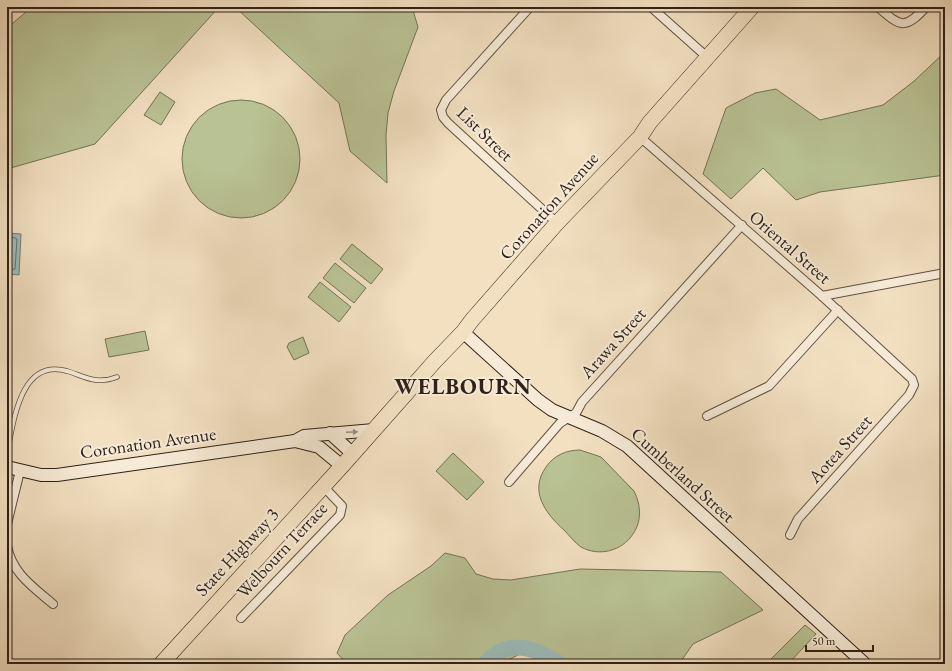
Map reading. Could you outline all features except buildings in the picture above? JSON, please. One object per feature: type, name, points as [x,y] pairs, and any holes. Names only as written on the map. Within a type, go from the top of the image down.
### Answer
[{"type":"highway","name":"Coronation Avenue","points":[[342,466],[435,360],[463,332],[557,223],[640,137],[650,122],[752,7]]},
{"type":"highway","name":"State Highway 3","points":[[161,664],[342,466]]},
{"type":"main road","name":"Cumberland Street","points":[[463,332],[538,400],[552,410],[602,431],[627,446],[865,664]]},
{"type":"main road","name":"Coronation Avenue","points":[[296,441],[304,436],[374,430]]},
{"type":"main road","points":[[330,433],[353,454]]},
{"type":"main road","name":"Coronation Avenue","points":[[7,467],[41,475],[63,474],[296,441],[319,446],[342,466]]},
{"type":"street","name":"List Street","points":[[530,7],[446,100],[441,110],[448,123],[557,223]]},
{"type":"street","points":[[651,7],[707,57]]},
{"type":"street","points":[[878,7],[894,22],[900,24],[912,21],[926,7]]},
{"type":"street","name":"Oriental Street","points":[[640,137],[742,225],[909,374],[914,385]]},
{"type":"street","name":"Arawa Street","points":[[509,482],[560,423],[576,413],[582,402],[742,225]]},
{"type":"street","points":[[822,296],[945,273]]},
{"type":"street","points":[[707,416],[769,386],[838,310]]},
{"type":"street","name":"Aotea Street","points":[[790,535],[798,520],[910,395],[914,385]]},
{"type":"street","points":[[7,524],[20,471]]},
{"type":"street","name":"Welbourn Terrace","points":[[240,618],[340,515],[342,506],[323,486]]},
{"type":"street","points":[[7,546],[12,562],[20,576],[53,604]]},
{"type":"lane","points":[[7,453],[23,393],[37,373],[54,369],[93,380],[105,380],[117,376]]},
{"type":"green space","points":[[32,7],[219,7],[95,144],[7,169],[7,28]]},
{"type":"green space","points":[[235,7],[412,7],[418,27],[394,91],[388,113],[386,135],[387,183],[350,151],[339,103]]},
{"type":"green space","points":[[945,52],[945,175],[820,192],[796,200],[763,168],[731,199],[703,174],[726,108],[755,93],[776,89],[820,120],[883,105],[913,82]]},
{"type":"green space","points":[[160,92],[175,102],[161,125],[144,115]]},
{"type":"green space","points":[[241,100],[264,104],[283,117],[296,136],[300,159],[296,182],[283,201],[264,214],[241,218],[218,214],[199,201],[186,182],[182,159],[186,136],[199,117],[218,104]]},
{"type":"green space","points":[[352,244],[383,269],[371,284],[340,259]]},
{"type":"green space","points":[[335,263],[366,288],[354,303],[323,278]]},
{"type":"green space","points":[[320,282],[351,307],[339,322],[308,297]]},
{"type":"green space","points":[[145,331],[149,350],[109,357],[105,339]]},
{"type":"green space","points":[[303,337],[309,353],[294,360],[287,347],[289,343]]},
{"type":"green space","points":[[580,450],[601,457],[634,491],[638,502],[640,513],[636,529],[623,545],[610,551],[595,552],[581,547],[545,509],[539,493],[541,476],[549,463],[561,454]]},
{"type":"green space","points":[[453,453],[484,482],[467,500],[436,471]]},
{"type":"green space","points":[[445,553],[465,558],[476,574],[493,579],[511,580],[580,569],[721,572],[763,610],[693,644],[679,664],[554,664],[542,658],[520,654],[500,664],[347,664],[337,653],[345,635],[388,595],[431,566]]},
{"type":"green space","points":[[805,625],[816,634],[788,664],[766,664]]},
{"type":"water","points":[[7,233],[21,234],[19,275],[7,274]]},
{"type":"waterway","points":[[485,664],[499,652],[515,647],[531,650],[561,664]]},
{"type":"district","name":"WELBOURN","points":[[463,386]]}]
